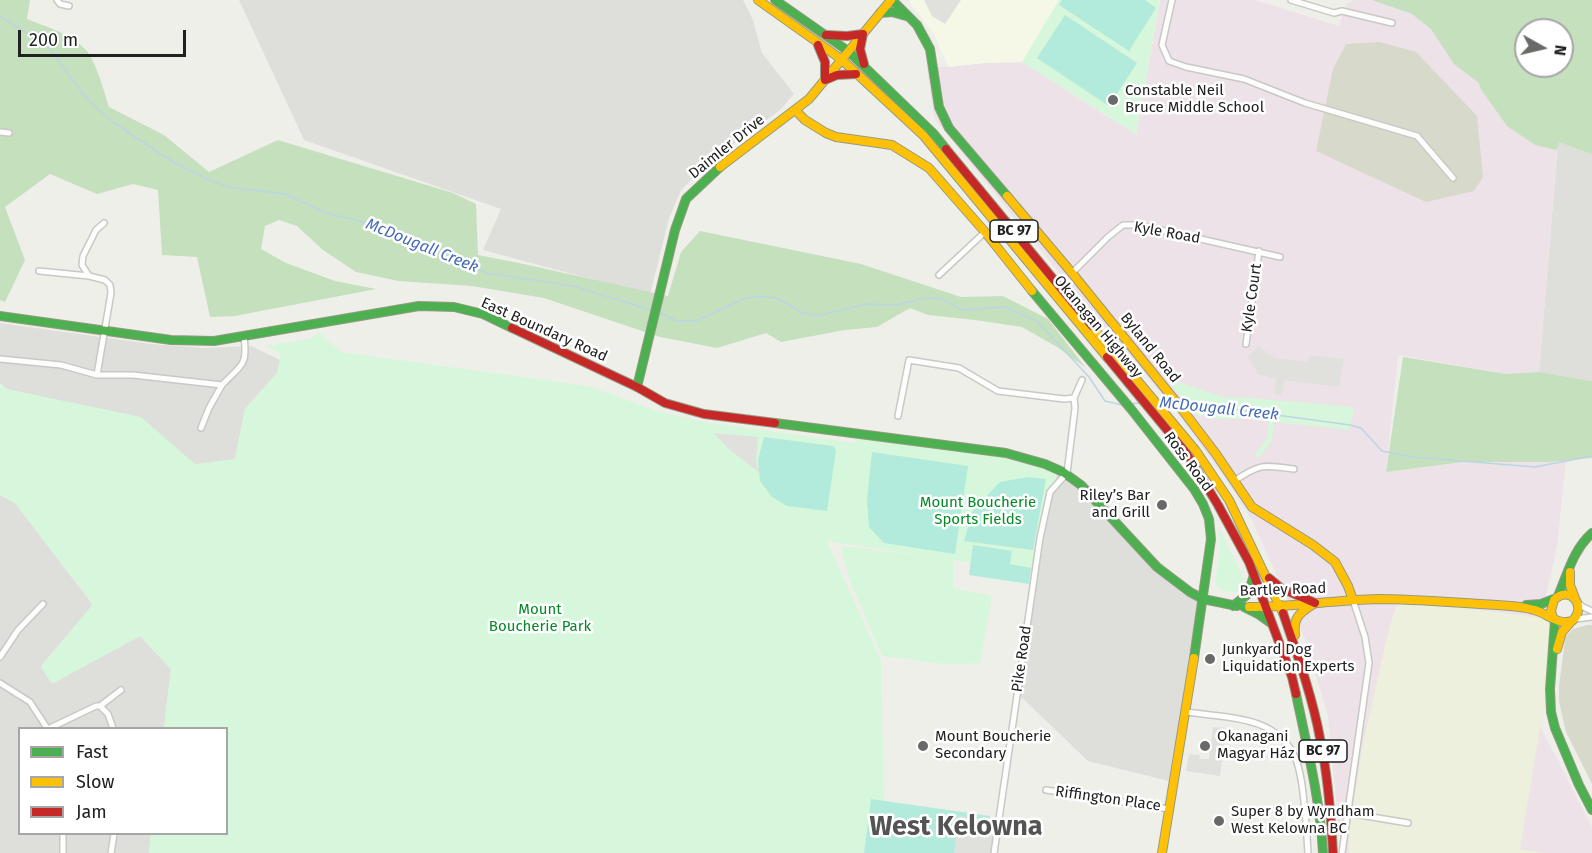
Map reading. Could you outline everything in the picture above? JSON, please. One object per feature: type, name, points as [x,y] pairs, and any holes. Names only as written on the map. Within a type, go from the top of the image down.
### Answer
[{"type":"main road","name":"Okanagan Highway","points":[[758,0],[841,59],[923,135],[1187,454],[1249,562],[1292,677],[1312,767],[1321,819],[1323,853]]},
{"type":"main road","name":"Okanagan Highway","points":[[775,0],[848,51],[933,133],[1156,402],[1196,452],[1228,500],[1281,606],[1305,678],[1320,737],[1331,809],[1333,853]]},
{"type":"main road","name":"Daimler Drive","points":[[637,387],[675,230],[686,199],[715,171],[810,99],[892,0]]},
{"type":"main road","name":"Byland Road","points":[[892,0],[921,31],[930,48],[939,107],[949,128],[1072,273],[1175,400],[1244,496],[1258,512],[1313,545],[1335,562],[1353,600]]},
{"type":"main road","points":[[880,13],[892,12],[910,18]]},
{"type":"main road","points":[[825,35],[863,34],[859,51],[867,69]]},
{"type":"main road","points":[[813,38],[825,58],[827,70],[825,80]]},
{"type":"main road","points":[[825,80],[837,75],[856,74]]},
{"type":"main road","name":"Ross Road","points":[[795,110],[805,120],[826,133],[836,137],[892,145],[929,168],[985,232],[1040,302],[1131,409],[1194,489],[1203,504],[1209,519],[1211,539],[1186,712],[1162,853]]},
{"type":"main road","name":"East Boundary Road","points":[[0,316],[171,340],[214,341],[419,306],[454,307],[483,314],[637,387],[665,403],[704,414],[1006,453],[1039,461],[1067,473]]},
{"type":"main road","name":"Bartley Road","points":[[1067,473],[1157,567],[1203,599],[1244,607],[1353,600],[1443,601],[1515,606],[1541,611],[1554,619]]},
{"type":"main road","points":[[1592,533],[1573,556],[1550,608],[1554,619],[1551,711],[1555,728],[1578,785],[1592,810]]},
{"type":"main road","points":[[1553,665],[1562,632],[1579,612],[1570,585],[1569,567]]},
{"type":"main road","points":[[1233,606],[1247,596],[1252,589],[1254,575]]},
{"type":"main road","points":[[1266,575],[1281,588],[1315,603]]},
{"type":"main road","points":[[1556,598],[1567,595],[1577,601]]},
{"type":"main road","name":"Bartley Road","points":[[1515,606],[1541,604],[1556,598]]},
{"type":"main road","points":[[1296,653],[1293,625],[1295,618],[1315,603]]},
{"type":"main road","points":[[1244,607],[1273,624]]},
{"type":"main road","points":[[1554,619],[1561,623],[1572,621]]},
{"type":"street","points":[[57,0],[60,4],[69,6]]},
{"type":"street","points":[[1172,0],[1162,45],[1169,61],[1186,67],[1244,79],[1305,104],[1417,136],[1453,178]]},
{"type":"street","points":[[1291,0],[1334,13],[1342,11],[1392,23]]},
{"type":"street","points":[[0,132],[9,133]]},
{"type":"street","points":[[89,276],[82,265],[83,256],[96,230],[104,223]]},
{"type":"street","name":"Kyle Road","points":[[1072,273],[1123,225],[1139,225],[1280,257]]},
{"type":"street","points":[[939,275],[985,232]]},
{"type":"street","name":"Kyle Court","points":[[1246,344],[1259,251]]},
{"type":"street","points":[[39,271],[89,276],[105,280],[110,285],[111,293],[98,375]]},
{"type":"street","points":[[201,428],[222,385],[243,364],[247,355],[244,337]]},
{"type":"street","points":[[0,359],[61,365],[98,375],[142,376],[222,385]]},
{"type":"street","points":[[898,416],[909,360],[959,368],[998,392],[1074,398]]},
{"type":"street","points":[[1067,473],[1074,398],[1082,380]]},
{"type":"street","points":[[1234,481],[1254,468],[1266,466],[1294,469]]},
{"type":"street","name":"Pike Road","points":[[994,853],[1046,506],[1050,492],[1067,473]]},
{"type":"street","name":"Byland Road","points":[[1342,853],[1369,663],[1365,637],[1353,600]]},
{"type":"street","points":[[1577,601],[1583,608],[1592,611]]},
{"type":"street","points":[[0,657],[18,630],[43,604]]},
{"type":"street","points":[[1572,621],[1592,617]]},
{"type":"street","points":[[0,683],[30,702],[48,727]]},
{"type":"street","points":[[54,727],[82,712],[100,706],[121,690]]},
{"type":"street","points":[[100,706],[108,714],[112,727]]},
{"type":"street","points":[[1186,712],[1263,725],[1287,743],[1294,754],[1301,775],[1308,853]]},
{"type":"street","name":"Riffington Place","points":[[1046,790],[1169,809]]},
{"type":"street","points":[[1348,813],[1408,823]]},
{"type":"street","points":[[63,835],[63,853]]},
{"type":"street","points":[[111,853],[114,835]]},
{"type":"shaded area","points":[[239,0],[743,0],[753,20],[762,53],[794,94],[780,110],[708,163],[681,190],[669,218],[650,295],[483,250],[501,209],[304,140]]},
{"type":"shaded area","name":"Constable Neil Bruce Middle School","points":[[910,0],[1160,0],[1136,134],[1022,62],[949,67],[933,33]]},
{"type":"shaded area","points":[[924,0],[961,0],[945,24],[932,16]]},
{"type":"shaded area","points":[[1160,0],[1255,0],[1339,26],[1347,3],[1355,0],[1434,0],[1473,34],[1480,88],[1507,126],[1535,145],[1557,150],[1539,372],[1506,374],[1398,355],[1386,472],[1463,462],[1566,460],[1557,547],[1545,600],[1539,701],[1541,728],[1592,827],[1592,853],[1340,853],[1328,716],[1305,639],[1253,522],[1227,481],[1172,406],[1064,279],[934,118],[927,68],[1022,62],[1136,134]]},
{"type":"shaded area","points":[[1570,0],[1592,0],[1592,381],[1539,372],[1564,78],[1574,78],[1574,18],[1568,18]]},
{"type":"shaded area","points":[[1380,42],[1416,52],[1477,116],[1483,177],[1474,191],[1426,202],[1316,151],[1333,69],[1346,44]]},
{"type":"shaded area","points":[[0,323],[151,344],[204,348],[251,346],[280,360],[277,373],[245,409],[235,459],[195,465],[7,389],[0,383]]},
{"type":"shaded area","points":[[1259,346],[1274,358],[1307,362],[1310,355],[1344,359],[1339,387],[1284,380],[1282,395],[1274,394],[1277,379],[1258,374],[1248,356]]},
{"type":"shaded area","points":[[714,433],[758,437],[756,462],[760,473],[730,450]]},
{"type":"shaded area","points":[[1058,471],[1082,487],[1154,568],[1201,602],[1180,748],[1173,753],[1169,781],[1088,761],[1016,692],[1038,536]]},
{"type":"shaded area","points":[[0,495],[15,503],[93,605],[41,666],[52,683],[140,636],[171,669],[164,727],[18,727],[18,835],[151,835],[149,853],[0,853]]},
{"type":"shaded area","points":[[1397,604],[1456,607],[1553,619],[1543,709],[1520,849],[1544,853],[1349,853],[1349,833],[1362,748],[1389,628]]},
{"type":"shaded area","points":[[1592,625],[1592,784],[1566,732],[1559,702],[1565,640],[1573,629]]},
{"type":"shaded area","points":[[1213,727],[1226,728],[1220,776],[1186,771],[1189,754],[1200,755],[1199,759],[1209,759]]},
{"type":"shaded area","points":[[959,816],[999,822],[994,853],[954,853]]},
{"type":"green space","points":[[0,0],[30,0],[27,19],[66,35],[80,44],[89,54],[109,107],[164,135],[209,172],[278,140],[453,193],[476,204],[478,255],[668,296],[681,252],[700,231],[861,264],[961,297],[1003,296],[1048,319],[1086,368],[1057,347],[1022,327],[928,315],[910,308],[877,327],[845,330],[781,342],[766,333],[717,348],[660,337],[544,298],[472,286],[399,281],[356,272],[323,250],[297,226],[279,220],[265,226],[261,249],[286,263],[335,281],[376,289],[235,316],[210,317],[197,257],[162,255],[158,190],[133,184],[97,194],[50,174],[5,207],[25,260],[5,302],[0,300]]},
{"type":"green space","name":"Constable Neil Bruce Middle School","points":[[1059,0],[1160,0],[1136,134],[1022,62]]},
{"type":"green space","points":[[1062,0],[1145,0],[1156,8],[1129,51],[1059,5]]},
{"type":"green space","points":[[1372,0],[1592,0],[1592,154],[1559,142],[1557,150],[1535,145],[1507,126],[1480,88],[1479,83],[1454,64],[1431,29],[1412,14]]},
{"type":"green space","points":[[1065,15],[1137,63],[1109,106],[1037,58]]},
{"type":"green space","name":"Mount Boucherie Park","points":[[319,332],[341,352],[589,386],[654,410],[698,421],[855,443],[856,430],[1006,451],[1058,471],[1038,536],[1033,572],[954,560],[953,588],[992,596],[980,663],[951,665],[882,656],[850,581],[840,546],[924,556],[827,541],[881,661],[884,802],[871,800],[864,853],[149,853],[151,835],[228,835],[228,727],[164,727],[171,669],[140,636],[52,684],[41,667],[93,604],[15,503],[0,495],[0,383],[7,389],[141,417],[195,464],[235,459],[245,409],[277,373],[281,354],[267,346],[309,339]]},
{"type":"green space","points":[[1403,357],[1506,374],[1539,372],[1592,381],[1592,458],[1550,462],[1463,462],[1386,472]]},
{"type":"green space","name":"McDougall Creek","points":[[1166,378],[1223,397],[1354,407],[1350,430],[1274,422],[1272,440],[1260,457],[1254,456],[1267,438],[1269,421],[1219,419],[1196,415]]},
{"type":"green space","points":[[764,437],[833,446],[836,450],[827,511],[787,506],[772,497],[760,481],[758,460]]},
{"type":"green space","points":[[872,452],[968,466],[955,554],[884,543],[869,527],[867,499]]},
{"type":"green space","name":"Mount Boucherie Sports Fields","points":[[1028,477],[1046,479],[1033,550],[964,541],[973,510],[1000,482]]},
{"type":"green space","points":[[1219,527],[1244,579],[1245,586],[1240,591],[1231,592],[1218,588],[1215,582],[1220,549]]},
{"type":"green space","points":[[973,545],[1012,551],[1010,564],[1031,568],[1029,584],[969,575]]},
{"type":"green space","points":[[871,799],[990,816],[985,853],[864,853]]},
{"type":"waterway","name":"McDougall Creek","points":[[0,16],[49,48],[87,99],[114,123],[173,162],[212,181],[228,187],[285,194],[326,213],[376,225],[487,273],[573,286],[651,310]]},
{"type":"waterway","name":"McDougall Creek","points":[[659,312],[676,321],[696,321],[741,300],[758,296],[776,298],[803,313],[817,316],[867,304],[896,305],[926,298],[941,299],[962,310],[1004,307],[1037,321],[1089,377],[1105,401],[1122,405]]},
{"type":"waterway","name":"McDougall Creek","points":[[1160,401],[1170,401]]},
{"type":"waterway","name":"McDougall Creek","points":[[1181,402],[1350,425],[1361,428],[1382,451],[1413,457],[1535,467],[1592,456]]},
{"type":"waterway","name":"McDougall Creek","points":[[1130,404],[1140,403]]},
{"type":"traffic: fast","points":[[775,0],[848,51],[933,133],[946,149]]},
{"type":"traffic: fast","points":[[892,0],[917,25],[930,49],[939,107],[949,128],[1007,196]]},
{"type":"traffic: fast","points":[[880,13],[892,12],[906,16]]},
{"type":"traffic: fast","points":[[637,387],[675,230],[686,199],[720,167]]},
{"type":"traffic: fast","points":[[1032,291],[1131,409],[1194,489],[1203,504],[1209,519],[1211,539],[1194,658]]},
{"type":"traffic: fast","points":[[0,316],[171,340],[214,341],[419,306],[454,307],[483,314],[512,328]]},
{"type":"traffic: fast","points":[[775,423],[1006,453],[1045,464],[1063,472],[1081,485],[1157,567],[1190,592],[1203,599],[1237,606]]},
{"type":"traffic: fast","points":[[1558,596],[1576,554],[1592,533]]},
{"type":"traffic: fast","points":[[1233,606],[1248,594],[1254,575]]},
{"type":"traffic: fast","points":[[1526,605],[1541,604],[1554,599]]},
{"type":"traffic: fast","points":[[1244,607],[1272,624]]},
{"type":"traffic: fast","points":[[1555,620],[1550,689],[1551,712],[1555,728],[1592,810]]},
{"type":"traffic: fast","points":[[1296,694],[1316,793],[1323,853]]},
{"type":"traffic: slow","points":[[758,0],[841,59],[923,135],[1107,357]]},
{"type":"traffic: slow","points":[[720,167],[809,99],[891,0]]},
{"type":"traffic: slow","points":[[795,110],[805,120],[826,133],[836,137],[892,145],[929,168],[985,232],[1032,291]]},
{"type":"traffic: slow","points":[[1007,196],[1181,408],[1252,507],[1313,545],[1335,562],[1353,600]]},
{"type":"traffic: slow","points":[[1092,326],[1196,451],[1229,500],[1283,613]]},
{"type":"traffic: slow","points":[[1570,572],[1570,585],[1575,598]]},
{"type":"traffic: slow","points":[[1249,607],[1378,599],[1408,600],[1520,607],[1539,612],[1557,621],[1567,622],[1572,621],[1578,610],[1575,599],[1566,595],[1554,600],[1551,611],[1553,618]]},
{"type":"traffic: slow","points":[[1295,635],[1296,619],[1315,603]]},
{"type":"traffic: slow","points":[[1557,649],[1562,632],[1570,623]]},
{"type":"traffic: slow","points":[[1162,853],[1194,658]]},
{"type":"traffic: jam","points":[[826,35],[863,34],[860,49],[864,64]]},
{"type":"traffic: jam","points":[[818,45],[825,62],[825,80]]},
{"type":"traffic: jam","points":[[825,80],[837,75],[856,74]]},
{"type":"traffic: jam","points":[[946,149],[1092,326]]},
{"type":"traffic: jam","points":[[512,328],[637,387],[665,403],[704,414],[775,423]]},
{"type":"traffic: jam","points":[[1107,357],[1187,454],[1218,505],[1249,562],[1292,677],[1296,694]]},
{"type":"traffic: jam","points":[[1269,578],[1281,588],[1315,603]]},
{"type":"traffic: jam","points":[[1283,613],[1317,722],[1327,781],[1333,853]]},
{"type":"place","name":"Constable Neil Bruce Middle School","points":[[1113,100]]},
{"type":"place","name":"Riley’s Bar and Grill","points":[[1162,505]]},
{"type":"place","name":"Junkyard Dog Liquidation Experts","points":[[1210,659]]},
{"type":"place","name":"Mount Boucherie Secondary","points":[[923,746]]},
{"type":"place","name":"Okanagani Magyar Ház","points":[[1205,746]]},
{"type":"place","name":"Super 8 by Wyndham West Kelowna BC","points":[[1219,821]]},
{"type":"district","name":"West Kelowna","points":[[956,827]]}]
